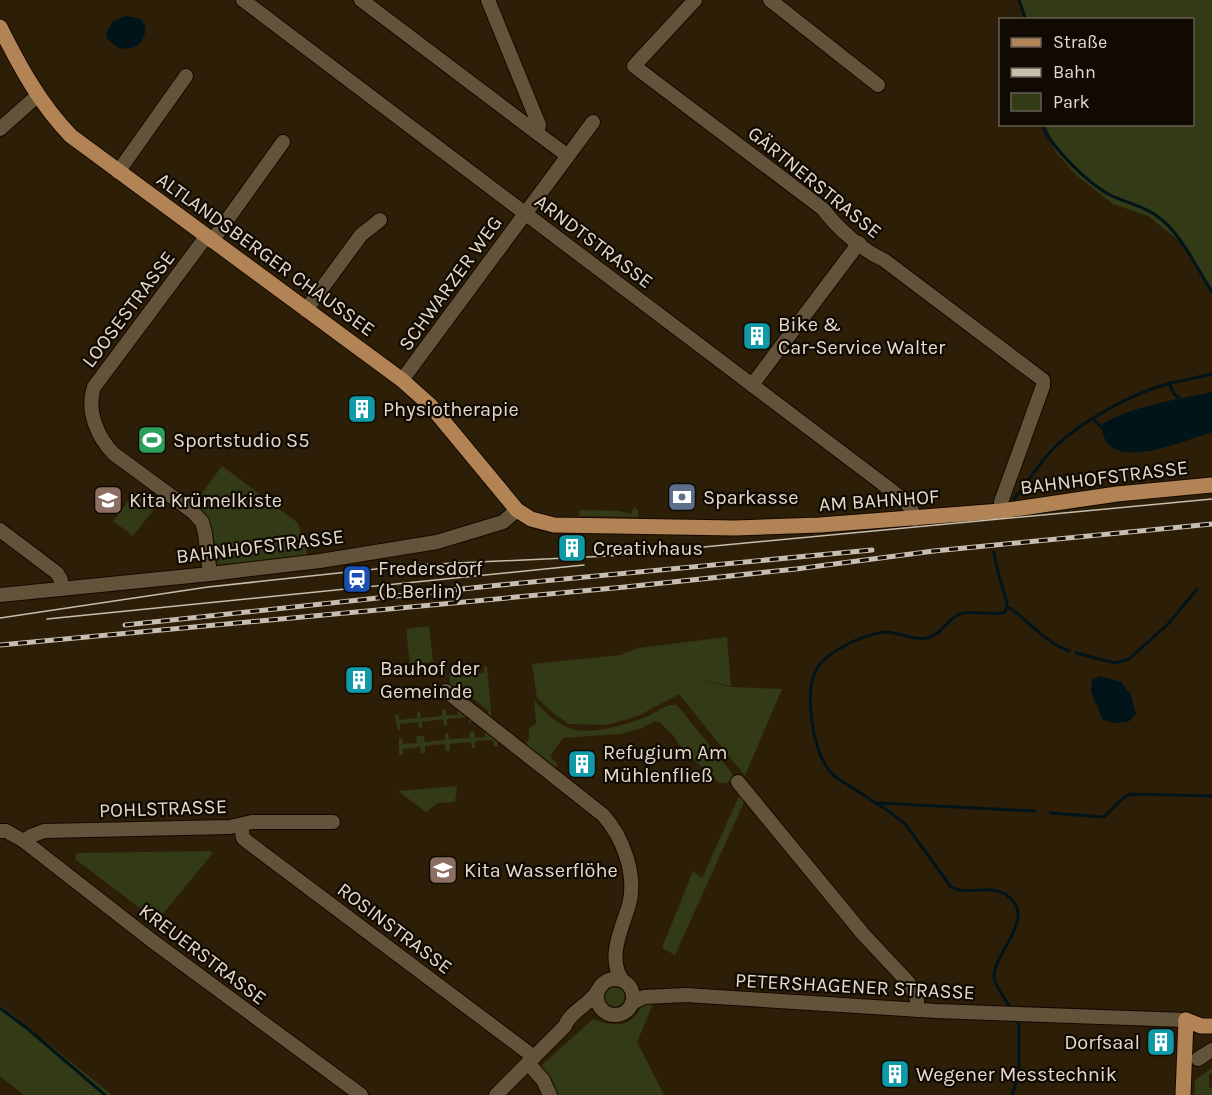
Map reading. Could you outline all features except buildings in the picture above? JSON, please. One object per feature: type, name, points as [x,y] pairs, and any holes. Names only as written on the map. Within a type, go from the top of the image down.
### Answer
[{"type":"main road","name":"ALTLANDSBERGER CHAUSSEE","points":[[0,27],[37,96],[55,120],[71,136],[402,380],[430,405],[517,510]]},
{"type":"main road","name":"BAHNHOFSTRASSE","points":[[1001,511],[1117,494],[1212,485]]},
{"type":"main road","name":"AM BAHNHOF","points":[[517,510],[542,523],[566,525],[738,528],[915,519],[1001,511]]},
{"type":"main road","points":[[1186,1020],[1212,1019]]},
{"type":"main road","points":[[1186,1020],[1201,1026],[1212,1026]]},
{"type":"main road","points":[[1183,1095],[1186,1020]]},
{"type":"street","name":"ARNDTSTRASSE","points":[[243,0],[909,505],[915,519]]},
{"type":"street","points":[[361,0],[568,156]]},
{"type":"street","points":[[488,0],[539,125],[537,133]]},
{"type":"street","name":"GÄRTNERSTRASSE","points":[[695,0],[634,66],[823,209],[832,221],[859,243],[1043,380],[1043,386],[1001,502],[1001,511]]},
{"type":"street","points":[[770,0],[878,85]]},
{"type":"street","points":[[118,172],[186,76]]},
{"type":"street","points":[[0,129],[37,96]]},
{"type":"street","name":"SCHWARZER WEG","points":[[402,380],[593,122]]},
{"type":"street","name":"LOOSESTRASSE","points":[[210,574],[202,522],[193,512],[114,454],[104,444],[98,434],[91,403],[94,387],[283,142]]},
{"type":"street","points":[[306,310],[361,235],[380,220]]},
{"type":"street","points":[[752,385],[859,243]]},
{"type":"street","name":"BAHNHOFSTRASSE","points":[[0,595],[320,561],[436,542],[503,522],[517,510]]},
{"type":"street","points":[[0,530],[57,573],[62,589]]},
{"type":"street","points":[[446,691],[603,815],[612,826],[625,855],[631,882],[629,905],[610,950],[608,972],[599,988],[598,1003],[604,1012]]},
{"type":"street","points":[[738,782],[863,934],[908,982],[917,998],[917,1010]]},
{"type":"street","name":"POHLSTRASSE","points":[[24,841],[44,831],[241,825],[252,822],[333,822]]},
{"type":"street","name":"ROSINSTRASSE","points":[[241,825],[243,838],[249,843],[531,1060],[550,1095]]},
{"type":"street","points":[[0,831],[6,831],[24,841]]},
{"type":"street","name":"KREUERSTRASSE","points":[[24,841],[151,940],[361,1095]]},
{"type":"street","points":[[622,923],[617,939],[616,962],[618,973],[633,994],[632,1003]]},
{"type":"street","name":"PETERSHAGENER STRASSE","points":[[565,1026],[567,1020],[594,997],[599,988],[612,979],[638,988],[667,990],[686,995]]},
{"type":"street","name":"PETERSHAGENER STRASSE","points":[[496,1095],[565,1026],[592,1011],[620,1014],[632,1003],[644,997],[686,995],[917,1010],[1186,1020]]},
{"type":"street","points":[[1198,1059],[1212,1050]]},
{"type":"green space","points":[[1019,0],[1212,0],[1212,293],[1181,242],[1148,216],[1113,204],[1075,174],[1055,151],[1046,126],[1194,126],[1194,18],[1026,18]]},
{"type":"green space","points":[[222,466],[298,523],[309,559],[215,570],[198,511],[204,504],[198,499]]},
{"type":"green space","points":[[135,492],[155,508],[133,536],[113,521]]},
{"type":"green space","points":[[634,507],[638,510],[638,517],[579,516],[580,510],[619,511],[631,514]]},
{"type":"green space","points":[[429,626],[433,662],[410,664],[406,629]]},
{"type":"green space","points":[[727,637],[731,686],[696,679],[730,687],[782,689],[745,776],[679,694],[638,716],[607,725],[569,724],[537,698],[532,664],[621,655],[638,648]]},
{"type":"green space","points":[[484,666],[487,667],[492,722],[485,717],[489,711],[459,687],[454,693],[450,682],[450,675],[458,668],[459,675],[484,673]]},
{"type":"green space","points":[[534,700],[548,715],[562,725],[585,731],[629,723],[666,707],[677,705],[732,773],[745,800],[675,955],[662,948],[693,871],[702,878],[740,794],[728,780],[727,783],[719,783],[681,748],[674,736],[659,722],[654,721],[642,728],[620,734],[563,738],[550,756],[558,765],[553,770],[524,747],[529,738],[529,728],[536,724]]},
{"type":"green space","points":[[457,708],[472,719],[472,722],[469,723],[469,717],[447,719],[447,725],[444,726],[443,719],[422,722],[422,728],[419,728],[418,722],[400,724],[400,730],[397,728],[395,716],[398,714],[399,720],[417,718],[417,712],[420,711],[421,718],[442,716],[442,709],[446,709],[446,715],[458,715]]},
{"type":"green space","points":[[474,731],[475,738],[485,737],[485,732],[488,732],[498,741],[498,746],[493,746],[493,740],[475,741],[475,748],[472,748],[471,742],[450,744],[450,751],[446,751],[445,744],[425,746],[425,753],[421,754],[420,747],[403,749],[403,755],[399,754],[399,738],[402,738],[403,744],[417,743],[416,736],[424,736],[425,742],[445,740],[445,734],[448,733],[449,739],[469,738],[470,732]]},
{"type":"green space","points":[[457,786],[455,802],[438,803],[426,812],[398,791]]},
{"type":"green space","points":[[211,851],[212,854],[157,921],[75,859],[77,853]]},
{"type":"green space","points":[[614,985],[622,988],[625,996],[622,1004],[614,1007],[606,1004],[603,996],[606,988]]},
{"type":"green space","points":[[645,1003],[653,1004],[637,1042],[664,1095],[554,1095],[541,1066],[593,1019],[604,1023],[621,1024],[636,1015]]},
{"type":"green space","points":[[0,1005],[112,1095],[24,1095],[0,1076]]},
{"type":"green space","points":[[1212,1068],[1212,1073],[1209,1074],[1209,1088],[1212,1088],[1212,1095],[1194,1095],[1195,1080]]},
{"type":"shaded area","points":[[125,16],[140,19],[143,22],[144,36],[136,46],[119,48],[107,39],[106,33],[113,21]]},
{"type":"shaded area","points":[[1212,392],[1212,432],[1147,451],[1130,452],[1115,449],[1106,440],[1102,424],[1115,417],[1156,404]]},
{"type":"shaded area","points":[[1100,676],[1121,682],[1131,695],[1136,714],[1128,722],[1114,723],[1103,720],[1091,692],[1092,680]]},
{"type":"waterway","points":[[1019,0],[1025,18]]},
{"type":"waterway","points":[[1042,126],[1062,155],[1092,183],[1112,196],[1151,212],[1169,227],[1183,244],[1212,292]]},
{"type":"waterway","points":[[1014,499],[1057,445],[1096,416],[1157,387],[1212,374]]},
{"type":"waterway","points":[[1169,383],[1174,394],[1179,398]]},
{"type":"waterway","points":[[1093,419],[1102,428]]},
{"type":"waterway","points":[[994,552],[1007,603],[1005,612],[962,614],[952,619],[935,635],[927,638],[887,632],[856,640],[830,654],[817,668],[813,677],[810,699],[817,747],[828,770],[834,776],[906,825],[951,887],[964,890],[999,891],[1015,903],[1018,913],[1017,923],[996,967],[994,977],[999,990],[1012,1010]]},
{"type":"waterway","points":[[1076,653],[1115,663],[1129,659],[1168,624],[1197,589]]},
{"type":"waterway","points":[[1008,607],[1052,643],[1069,651]]},
{"type":"waterway","points":[[1051,813],[1104,817],[1130,794],[1212,796]]},
{"type":"waterway","points":[[878,803],[1035,811]]},
{"type":"waterway","points":[[0,1008],[105,1095]]},
{"type":"waterway","points":[[1012,1095],[1019,1073],[1019,1025],[1016,1018]]},
{"type":"tram line","points":[[0,618],[208,587],[414,565],[609,556],[1212,499]]},
{"type":"tram line","points":[[47,619],[584,565]]},
{"type":"railway","points":[[0,645],[625,587],[796,569],[934,551],[1212,524]]},
{"type":"railway","points":[[125,625],[490,586],[872,550]]},
{"type":"place","name":"Bike & Car-Service Walter","points":[[757,336]]},
{"type":"place","name":"Physiotherapie","points":[[362,409]]},
{"type":"place","name":"Sportstudio S5","points":[[152,440]]},
{"type":"place","name":"Sparkasse","points":[[682,497]]},
{"type":"place","name":"Kita Krümelkiste","points":[[108,500]]},
{"type":"place","name":"Creativhaus","points":[[572,548]]},
{"type":"place","name":"Fredersdorf (b Berlin)","points":[[357,579]]},
{"type":"place","name":"Bauhof der Gemeinde","points":[[359,680]]},
{"type":"place","name":"Refugium Am Mühlenfließ","points":[[582,764]]},
{"type":"place","name":"Kita Wasserflöhe","points":[[443,870]]},
{"type":"place","name":"Dorfsaal","points":[[1161,1042]]},
{"type":"place","name":"Wegener Messtechnik","points":[[895,1074]]}]
